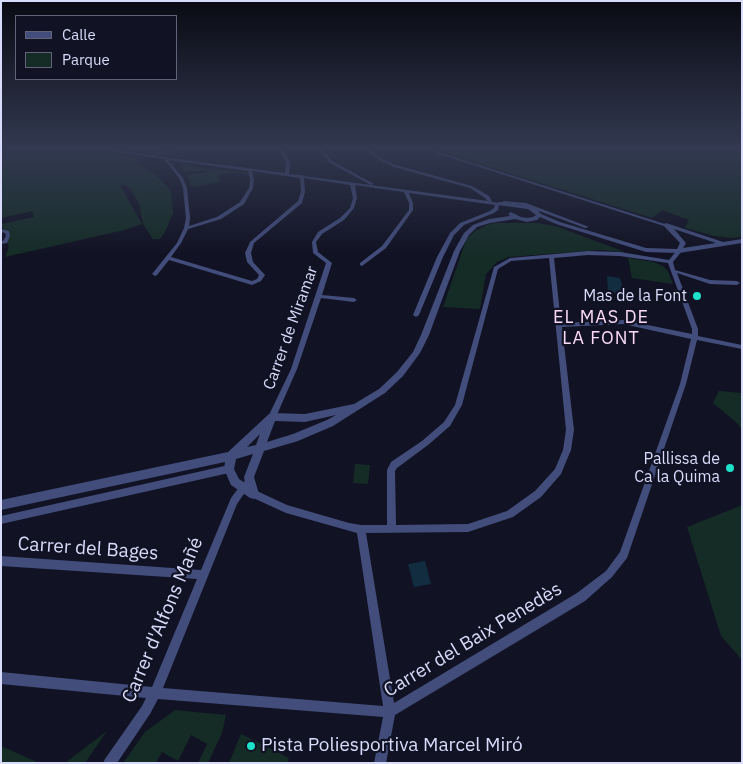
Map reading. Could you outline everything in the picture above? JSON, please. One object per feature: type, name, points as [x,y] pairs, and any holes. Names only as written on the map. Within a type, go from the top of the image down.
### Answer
[{"type":"street","points":[[155,274],[179,243],[186,228],[189,209],[184,185]]},
{"type":"street","points":[[186,228],[219,218],[242,203],[251,188],[251,185]]},
{"type":"street","points":[[168,258],[252,283],[259,280],[262,275],[250,262],[248,253],[252,242],[300,202],[303,192],[303,185]]},
{"type":"street","name":"Carrer de Miramar","points":[[272,417],[294,369],[320,296],[329,263],[316,253],[314,242],[320,233],[342,219],[352,208],[355,198],[352,185]]},
{"type":"street","points":[[363,185],[517,206],[532,209],[537,217]]},
{"type":"street","points":[[374,185],[379,187]]},
{"type":"street","points":[[462,185],[510,211],[515,217]]},
{"type":"street","points":[[540,185],[724,244]]},
{"type":"street","points":[[362,264],[384,247],[411,210],[411,203],[406,191]]},
{"type":"street","points":[[474,200],[484,195]]},
{"type":"street","points":[[496,203],[531,205],[587,227]]},
{"type":"street","points":[[416,315],[440,257],[452,234],[462,224],[492,212],[496,208],[496,203]]},
{"type":"street","points":[[497,219],[517,206]]},
{"type":"street","points":[[1,505],[261,448],[295,438],[330,423],[363,404],[388,385],[416,353],[425,335],[462,238],[476,226],[497,219],[515,217],[523,220],[537,217],[646,250],[679,250],[742,240]]},
{"type":"street","points":[[392,529],[391,470],[394,465],[425,444],[447,424],[458,405],[496,268],[510,260],[607,253],[670,262],[683,243],[666,224]]},
{"type":"street","points":[[1,230],[7,232],[8,236],[5,242],[1,242]]},
{"type":"street","points":[[363,404],[304,418],[272,417],[231,456],[229,469],[234,482],[249,488],[286,509],[360,529],[468,528],[510,514],[538,494],[558,471],[567,450],[570,430],[551,256]]},
{"type":"street","name":"Carrer del Baix Penedès","points":[[1,678],[155,693],[390,712],[581,596],[610,574],[624,555],[682,388],[695,337],[695,329],[675,271],[670,262]]},
{"type":"street","points":[[675,271],[710,282],[737,283]]},
{"type":"street","points":[[320,296],[354,300]]},
{"type":"street","points":[[559,325],[623,322],[742,347]]},
{"type":"street","points":[[249,488],[249,476],[272,417]]},
{"type":"street","points":[[1,520],[229,469]]},
{"type":"street","name":"Carrer d'Alfons Mañé","points":[[109,763],[146,710],[155,693],[234,501],[249,488]]},
{"type":"street","points":[[360,529],[390,712],[380,763]]},
{"type":"street","name":"Carrer del Bages","points":[[1,561],[202,575]]},
{"type":"green space","points":[[1,185],[165,185],[171,191],[173,213],[160,239],[153,239],[143,224],[139,204],[131,190],[127,186],[120,185],[142,224],[124,230],[5,257],[9,247],[7,242],[9,232],[3,229],[2,224],[34,217],[32,211],[1,218]]},
{"type":"green space","points":[[191,185],[205,185],[192,187]]},
{"type":"green space","points":[[546,185],[742,185],[742,237],[714,236],[685,228],[689,220],[662,210],[652,218]]},
{"type":"green space","points":[[495,223],[538,223],[558,227],[625,252],[599,250],[509,257],[497,262],[486,274],[480,309],[443,307],[466,240],[475,231]]},
{"type":"green space","points":[[628,258],[654,262],[663,266],[668,271],[673,284],[632,278]]},
{"type":"green space","points":[[719,391],[742,393],[742,430],[738,424],[713,403]]},
{"type":"green space","points":[[355,464],[370,465],[368,484],[353,483]]},
{"type":"green space","points":[[742,505],[742,660],[721,636],[687,527]]},
{"type":"green space","points":[[175,710],[226,715],[222,733],[208,763],[198,763],[207,744],[191,735],[178,761],[162,752],[156,763],[123,763],[145,732]]},
{"type":"green space","points":[[107,731],[85,763],[65,763]]},
{"type":"green space","name":"Pista Poliesportiva Marcel Miró","points":[[241,734],[289,758],[287,763],[229,763]]},
{"type":"green space","points":[[1,746],[39,763],[1,763]]},
{"type":"water","points":[[607,276],[620,278],[625,295],[608,291]]},
{"type":"water","points":[[425,561],[431,584],[414,587],[408,564]]},
{"type":"place","name":"Mas de la Font","points":[[697,296]]},
{"type":"place","name":"Pallissa de Ca la Quima","points":[[730,468]]},
{"type":"place","name":"Pista Poliesportiva Marcel Miró","points":[[251,746]]},
{"type":"district","name":"EL MAS DE LA FONT","points":[[601,328]]}]
